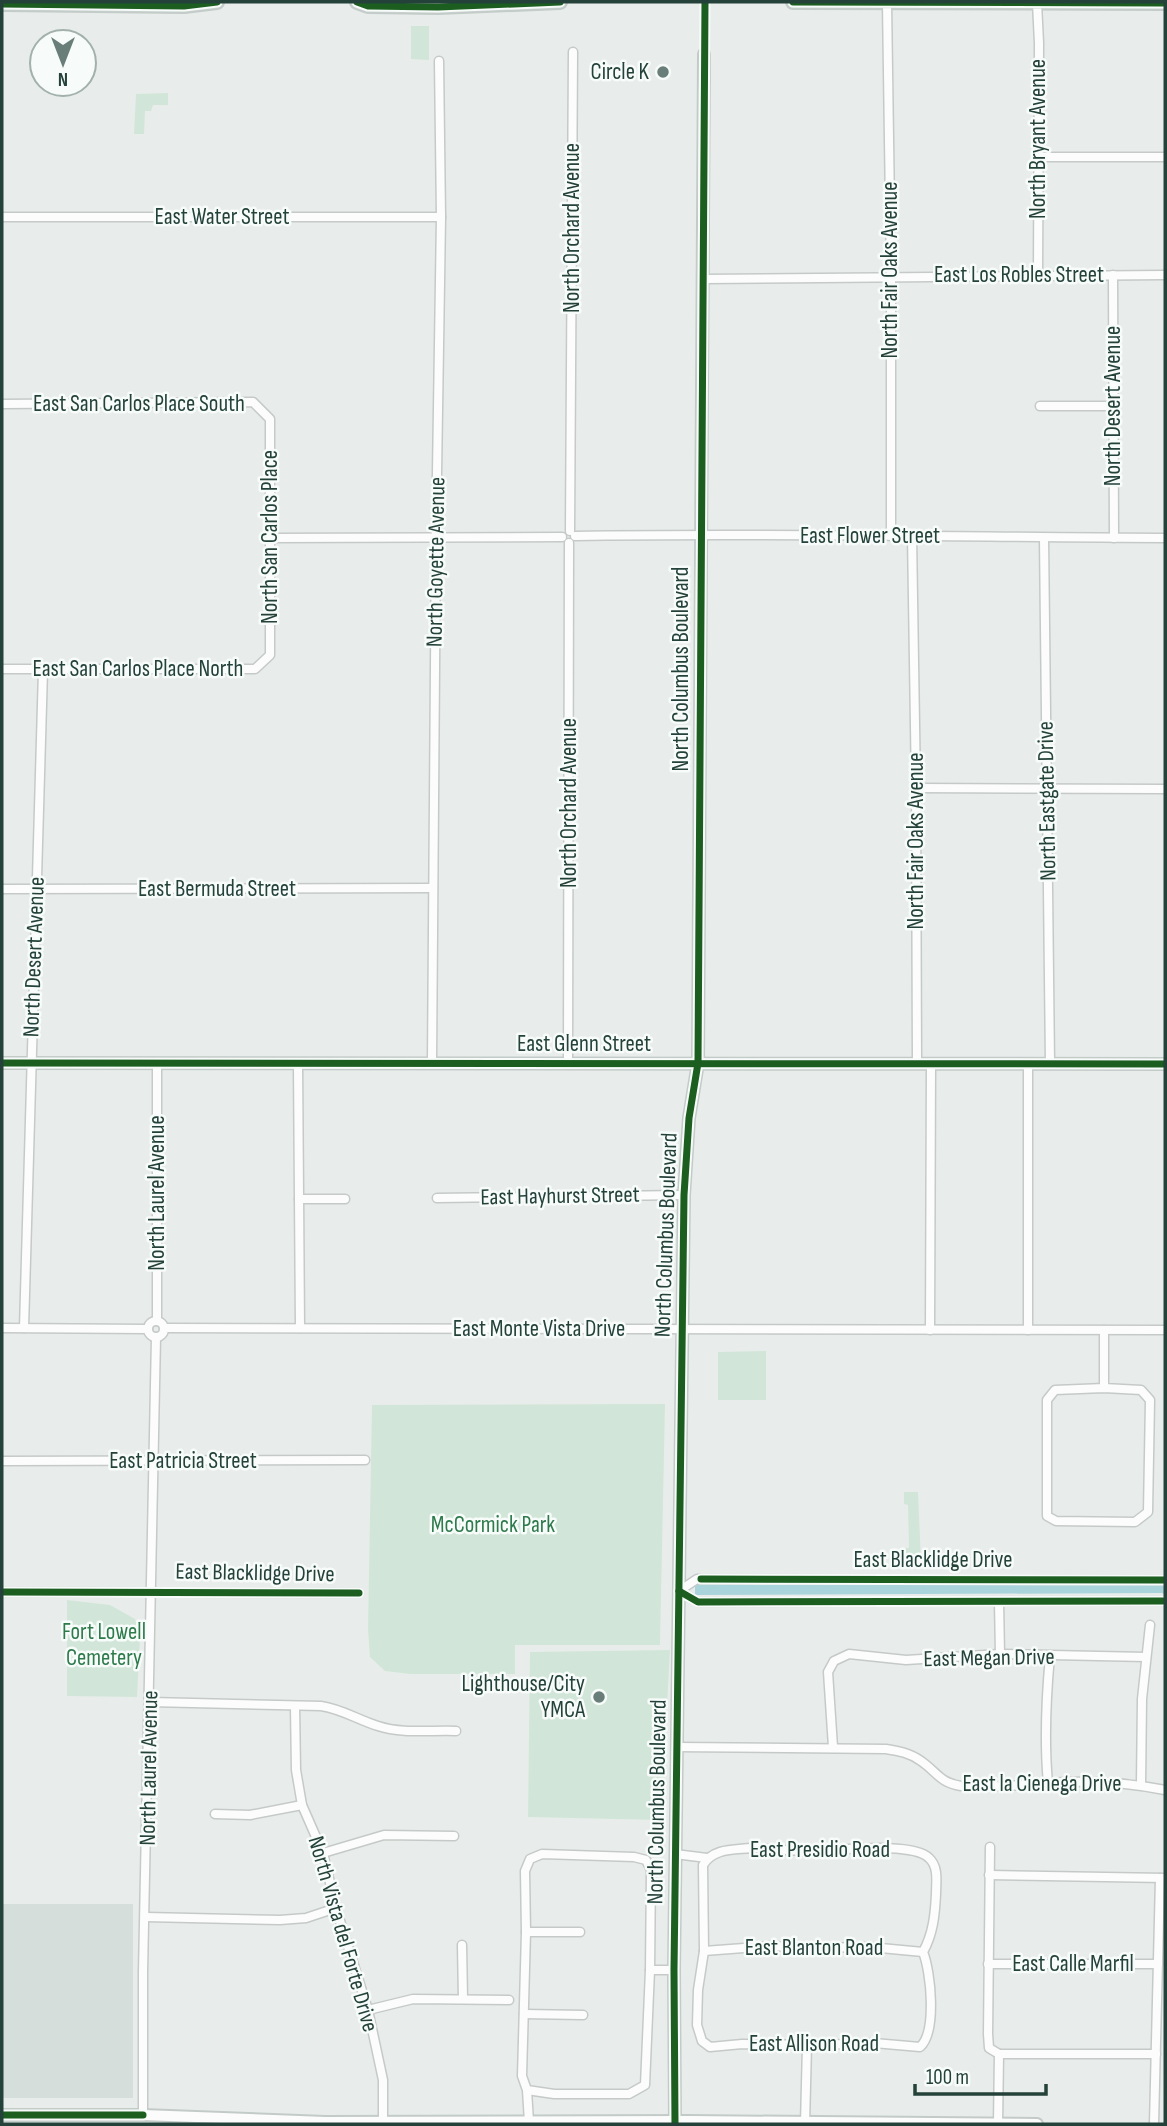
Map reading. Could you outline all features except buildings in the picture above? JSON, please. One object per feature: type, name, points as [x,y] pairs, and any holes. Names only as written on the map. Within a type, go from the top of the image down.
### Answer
[{"type":"main road","points":[[2,4],[217,2]]},
{"type":"main road","points":[[357,2],[368,6],[415,7],[560,2]]},
{"type":"main road","points":[[793,2],[1165,3]]},
{"type":"main road","points":[[2,10],[34,4]]},
{"type":"street","name":"North Fair Oaks Avenue","points":[[887,3],[891,536]]},
{"type":"street","name":"North Bryant Avenue","points":[[1037,3],[1038,275]]},
{"type":"street","name":"North Orchard Avenue","points":[[568,1063],[573,52]]},
{"type":"street","name":"North Columbus Boulevard","points":[[675,2122],[675,1854],[684,1195],[689,1118],[698,1063],[704,54]]},
{"type":"street","name":"North Goyette Avenue","points":[[432,1062],[441,217],[439,61]]},
{"type":"street","points":[[1037,157],[1165,157]]},
{"type":"street","name":"East Water Street","points":[[2,217],[441,217]]},
{"type":"street","name":"North Desert Avenue","points":[[1112,275],[1114,537]]},
{"type":"street","name":"East Los Robles Street","points":[[704,279],[1165,275]]},
{"type":"street","name":"East San Carlos Place South","points":[[2,404],[253,402],[270,419]]},
{"type":"street","points":[[1040,406],[1112,406]]},
{"type":"street","name":"North San Carlos Place","points":[[270,419],[270,655]]},
{"type":"street","name":"North Fair Oaks Avenue","points":[[912,535],[918,1063]]},
{"type":"street","name":"East Flower Street","points":[[270,538],[912,535],[1165,538]]},
{"type":"street","name":"North Eastgate Drive","points":[[1045,538],[1050,1064]]},
{"type":"street","name":"East San Carlos Place North","points":[[2,669],[255,669],[270,655]]},
{"type":"street","name":"North Desert Avenue","points":[[24,1328],[43,670]]},
{"type":"street","points":[[916,788],[1165,789]]},
{"type":"street","name":"East Bermuda Street","points":[[2,889],[433,888]]},
{"type":"street","name":"East Glenn Street","points":[[2,1063],[1165,1064]]},
{"type":"street","points":[[298,1063],[300,1328]]},
{"type":"street","points":[[930,1330],[931,1063]]},
{"type":"street","name":"North Laurel Avenue","points":[[156,1321],[157,1064]]},
{"type":"street","points":[[1028,1064],[1028,1330]]},
{"type":"street","name":"East Hayhurst Street","points":[[437,1198],[684,1195]]},
{"type":"street","points":[[299,1199],[345,1199]]},
{"type":"street","points":[[156,1321],[164,1328],[161,1335],[156,1337],[151,1335],[148,1329],[150,1323],[156,1321]]},
{"type":"street","points":[[2,1328],[148,1329]]},
{"type":"street","name":"East Monte Vista Drive","points":[[164,1328],[1165,1330]]},
{"type":"street","points":[[1104,1330],[1104,1388]]},
{"type":"street","name":"North Laurel Avenue","points":[[143,2115],[156,1337]]},
{"type":"street","points":[[1104,1388],[1141,1390],[1150,1400],[1148,1512],[1135,1522],[1056,1521],[1047,1516],[1047,1400],[1055,1390],[1104,1388]]},
{"type":"street","name":"East Patricia Street","points":[[2,1461],[365,1460]]},
{"type":"street","name":"East Blacklidge Drive","points":[[1164,1601],[698,1602],[679,1591],[697,1579],[1165,1580]]},
{"type":"street","name":"East Blacklidge Drive","points":[[2,1591],[359,1593]]},
{"type":"street","points":[[999,1602],[1000,1654]]},
{"type":"street","points":[[1141,1785],[1142,1699],[1150,1625]]},
{"type":"street","name":"East Megan Drive","points":[[833,1747],[828,1672],[834,1661],[849,1654],[906,1660],[1000,1654],[1146,1657]]},
{"type":"street","points":[[1048,1783],[1045,1756],[1050,1656]]},
{"type":"street","points":[[150,1702],[333,1707],[392,1729],[456,1731]]},
{"type":"street","name":"North Vista del Forte Drive","points":[[295,1706],[296,1770],[302,1805],[323,1853],[336,1908],[368,2010],[383,2080],[383,2122]]},
{"type":"street","name":"East la Cienega Drive","points":[[677,1747],[870,1748],[905,1752],[922,1761],[945,1783],[960,1786],[1011,1787],[1070,1782],[1141,1785],[1165,1790]]},
{"type":"street","points":[[215,1814],[250,1815],[302,1805]]},
{"type":"street","points":[[323,1853],[384,1835],[454,1836]]},
{"type":"street","name":"East Presidio Road","points":[[707,1858],[719,1852],[751,1847],[811,1851],[872,1848],[922,1854],[931,1860],[936,1871],[932,1933],[923,1952]]},
{"type":"street","points":[[990,1847],[989,2048],[999,2054],[1156,2054]]},
{"type":"street","name":"North Columbus Boulevard","points":[[526,1932],[525,1871],[530,1860],[542,1854],[634,1857],[646,1860],[650,1870],[650,1970],[645,2085],[629,2094],[554,2094],[527,2090]]},
{"type":"street","points":[[675,1854],[707,1858],[703,1865],[704,1951]]},
{"type":"street","points":[[989,1875],[1163,1878],[1154,2124]]},
{"type":"street","points":[[146,1917],[280,1920],[306,1917],[336,1908]]},
{"type":"street","points":[[529,2122],[527,2090],[522,2076],[526,1932],[580,1932]]},
{"type":"street","points":[[462,1945],[463,1999]]},
{"type":"street","name":"East Blanton Road","points":[[704,1951],[772,1946],[870,1947],[923,1952]]},
{"type":"street","name":"East Allison Road","points":[[704,1951],[698,1990],[697,2025],[702,2041],[710,2047],[765,2043],[874,2043],[916,2048],[920,2047],[929,2035],[928,1965],[923,1952]]},
{"type":"street","name":"East Calle Marfil","points":[[988,1964],[1158,1964]]},
{"type":"street","points":[[650,1970],[674,1970]]},
{"type":"street","points":[[368,2010],[413,2000],[509,2000]]},
{"type":"street","points":[[524,2014],[583,2015]]},
{"type":"street","points":[[805,2123],[807,2045]]},
{"type":"street","points":[[998,2124],[999,2054]]},
{"type":"street","points":[[2,2115],[143,2115],[383,2122],[1037,2124]]},
{"type":"shaded area","points":[[2,1904],[133,1904],[133,2098],[2,2098]]},
{"type":"green space","points":[[411,26],[429,26],[429,60],[411,59]]},
{"type":"green space","points":[[168,93],[168,105],[153,105],[151,111],[145,111],[144,134],[134,134],[136,94]]},
{"type":"green space","points":[[766,1351],[766,1400],[718,1400],[718,1352]]},
{"type":"green space","name":"McCormick Park","points":[[665,1404],[660,1645],[515,1645],[515,1674],[410,1674],[385,1671],[370,1657],[368,1630],[372,1405]]},
{"type":"green space","points":[[904,1492],[918,1492],[921,1562],[904,1561],[904,1548],[909,1548],[908,1505],[904,1504]]},
{"type":"green space","name":"Fort Lowell Cemetery","points":[[67,1600],[110,1605],[135,1619],[140,1638],[137,1697],[67,1696]]},
{"type":"green space","name":"Lighthouse/City YMCA","points":[[670,1650],[661,1820],[528,1817],[530,1652]]},
{"type":"water","points":[[695,1583],[1165,1585],[1165,1595],[695,1595]]},
{"type":"cycle path","points":[[2,4],[184,6],[217,2]]},
{"type":"cycle path","points":[[357,2],[368,6],[438,7],[560,2]]},
{"type":"cycle path","points":[[675,2124],[674,1970],[684,1195],[689,1118],[698,1063],[705,2]]},
{"type":"cycle path","points":[[793,2],[1165,3]]},
{"type":"cycle path","points":[[2,1063],[1165,1064]]},
{"type":"cycle path","points":[[701,1579],[1165,1580]]},
{"type":"cycle path","points":[[679,1591],[698,1602],[1163,1601]]},
{"type":"cycle path","points":[[2,1592],[359,1593]]},
{"type":"cycle path","points":[[2,2115],[143,2115]]},
{"type":"place","name":"Circle K","points":[[663,72]]},
{"type":"place","name":"Lighthouse/City YMCA","points":[[599,1697]]}]
